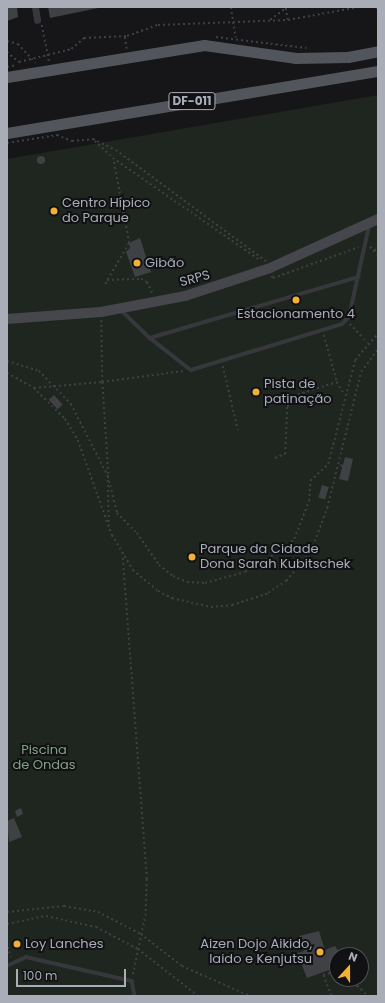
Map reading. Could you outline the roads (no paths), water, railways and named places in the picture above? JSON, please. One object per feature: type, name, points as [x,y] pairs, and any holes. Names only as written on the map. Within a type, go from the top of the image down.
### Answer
[{"type":"main road","points":[[7,77],[204,45],[296,58],[348,57],[378,51]]},
{"type":"main road","name":"DF-011","points":[[7,133],[378,71]]},
{"type":"main road","name":"SRPS","points":[[7,319],[102,312],[155,302],[214,287],[267,269],[374,221]]},
{"type":"street","points":[[35,7],[39,19]]},
{"type":"lane","points":[[120,309],[150,338],[191,370],[222,362],[347,321],[374,221]]},
{"type":"lane","points":[[150,338],[358,277]]},
{"type":"lane","points":[[7,966],[12,962],[26,957],[132,981],[135,996]]},
{"type":"place","name":"Centro Hípico do Parque","points":[[54,211]]},
{"type":"place","name":"Gibão","points":[[137,263]]},
{"type":"place","name":"Estacionamento 4","points":[[296,300]]},
{"type":"place","name":"Pista de patinação","points":[[256,392]]},
{"type":"place","name":"Parque da Cidade Dona Sarah Kubitschek","points":[[192,557]]},
{"type":"place","name":"Loy Lanches","points":[[17,944]]},
{"type":"place","name":"Aizen Dojo Aikido, Iaido e Kenjutsu","points":[[320,952]]},
{"type":"park label","name":"Piscina de Ondas","points":[[44,758]]}]
